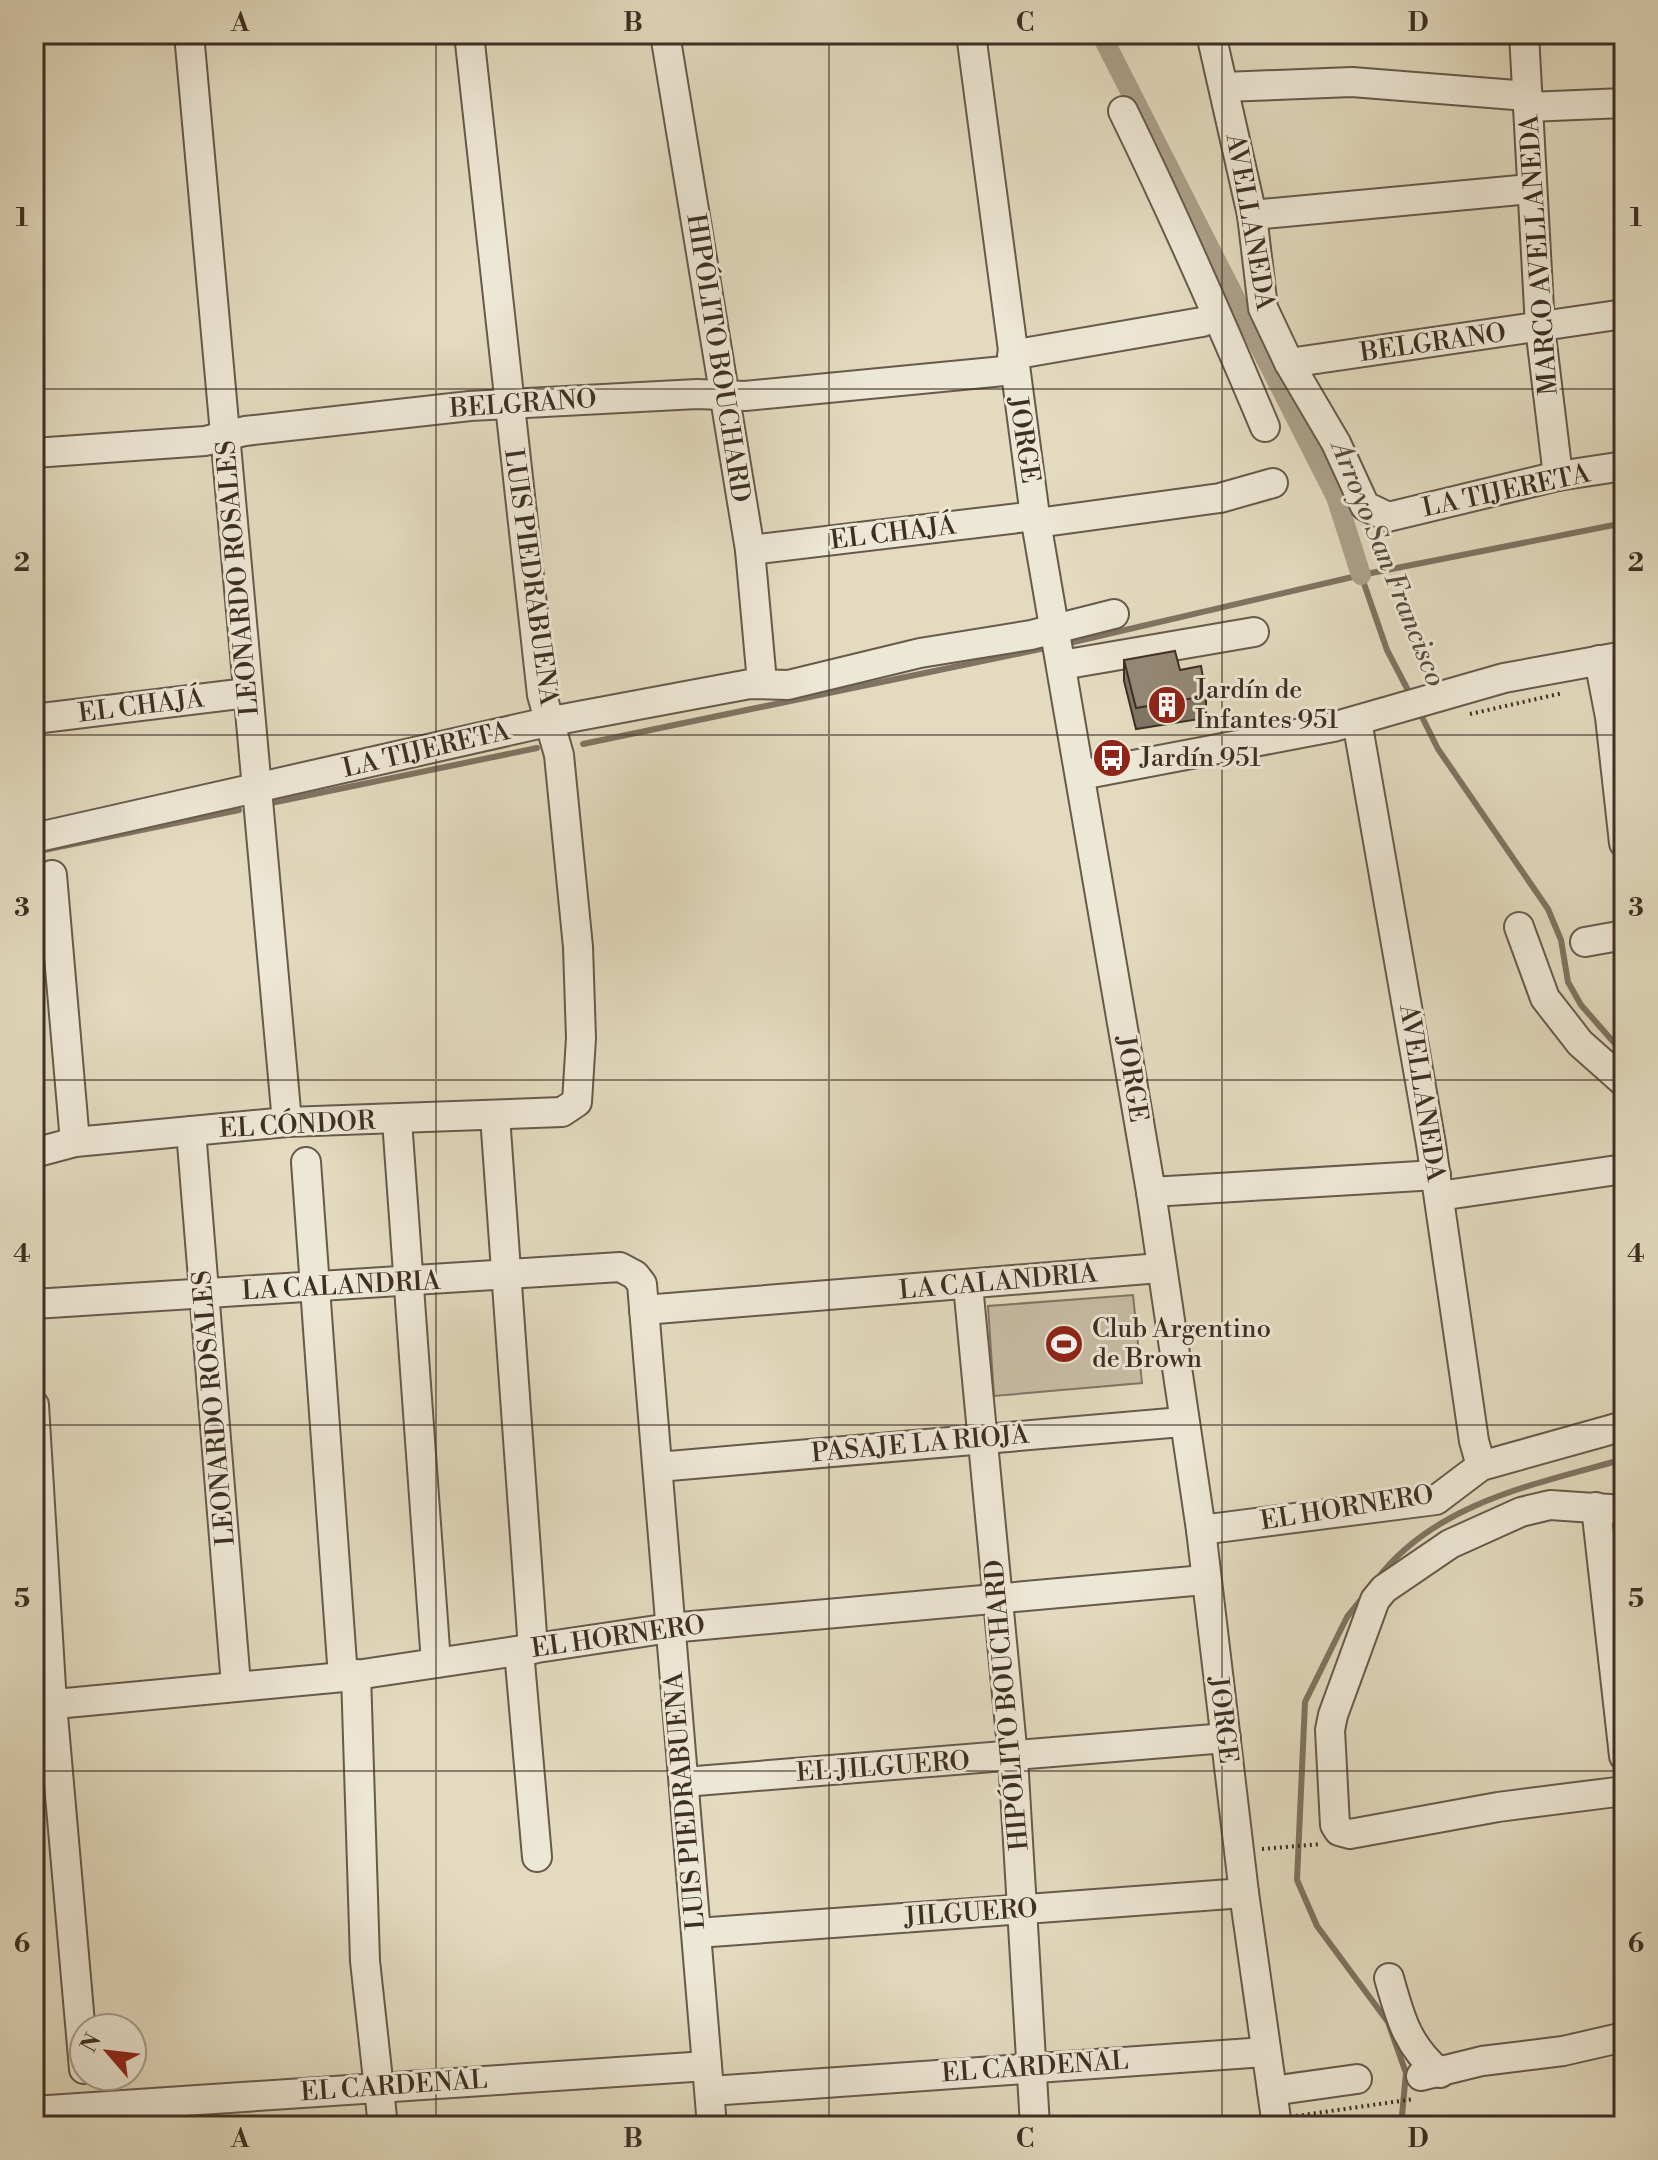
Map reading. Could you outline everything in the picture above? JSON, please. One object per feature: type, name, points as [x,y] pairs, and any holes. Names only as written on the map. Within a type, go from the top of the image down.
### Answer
[{"type":"street","name":"LEONARDO ROSALES","points":[[189,34],[287,1122]]},
{"type":"street","name":"LUIS PIEDRABUENA","points":[[469,34],[542,695],[552,721],[559,755],[578,947],[581,1038],[577,1102],[562,1112]]},
{"type":"street","name":"HIPÓLITO BOUCHARD","points":[[665,34],[750,550],[762,682]]},
{"type":"street","name":"JORGE","points":[[971,34],[1036,520],[1151,1192],[1182,1422],[1201,1530],[1204,1580],[1274,2107]]},
{"type":"street","name":"AVELLANEDA","points":[[1211,34],[1252,215],[1263,308],[1289,363],[1336,443],[1365,506],[1388,517]]},
{"type":"street","name":"MARCO AVELLANEDA","points":[[1524,34],[1530,189],[1540,327],[1558,476]]},
{"type":"street","points":[[1224,87],[1352,82],[1528,102],[1624,103]]},
{"type":"street","points":[[1123,111],[1194,257],[1215,317],[1265,427]]},
{"type":"street","points":[[1252,215],[1530,189]]},
{"type":"street","name":"BELGRANO","points":[[1289,363],[1624,314]]},
{"type":"street","name":"BELGRANO","points":[[34,453],[205,441],[245,431],[508,404],[745,396],[1013,362],[1215,317]]},
{"type":"street","name":"LA TIJERETA","points":[[1388,517],[1558,476],[1624,466]]},
{"type":"street","name":"EL CHAJÁ","points":[[750,550],[1229,497],[1273,483]]},
{"type":"street","points":[[1059,646],[1114,614]]},
{"type":"street","points":[[1059,646],[1254,632]]},
{"type":"street","name":"LA TIJERETA","points":[[34,838],[552,721],[762,682],[788,685],[870,668],[920,653],[1059,646]]},
{"type":"street","points":[[1081,775],[1369,718],[1452,691],[1612,658],[1610,717],[1624,843]]},
{"type":"street","name":"EL CHAJÁ","points":[[34,719],[247,693]]},
{"type":"street","name":"AVELLANEDA","points":[[1369,718],[1474,1441],[1481,1466]]},
{"type":"street","points":[[52,875],[75,1142]]},
{"type":"street","points":[[1519,927],[1545,998],[1580,1043],[1624,1082]]},
{"type":"street","points":[[1585,942],[1624,935]]},
{"type":"street","name":"EL CÓNDOR","points":[[34,1153],[75,1142],[287,1122],[562,1112]]},
{"type":"street","points":[[495,1116],[537,1857]]},
{"type":"street","points":[[397,1120],[436,1663]]},
{"type":"street","name":"LEONARDO ROSALES","points":[[191,1131],[236,1685]]},
{"type":"street","points":[[306,1162],[349,1675],[365,1961],[383,2126]]},
{"type":"street","points":[[1151,1192],[1438,1185],[1624,1169]]},
{"type":"street","name":"LA CALANDRIA","points":[[34,1304],[409,1283],[620,1267],[635,1275],[643,1297],[968,1285],[1160,1268]]},
{"type":"street","name":"HIPÓLITO BOUCHARD","points":[[968,1285],[985,1438],[1013,1758],[1035,2126]]},
{"type":"street","name":"LUIS PIEDRABUENA","points":[[643,1297],[712,2126]]},
{"type":"street","points":[[34,1405],[43,1705],[78,2012]]},
{"type":"street","name":"PASAJE LA RIOJA","points":[[658,1467],[1182,1422]]},
{"type":"street","name":"EL HORNERO","points":[[1201,1530],[1436,1500],[1481,1466],[1624,1426]]},
{"type":"street","name":"EL HORNERO","points":[[1610,1509],[1550,1505],[1521,1512],[1450,1544],[1384,1589],[1375,1600],[1330,1730],[1335,1825],[1339,1831],[1350,1834],[1498,1807],[1624,1791]]},
{"type":"street","points":[[1610,1509],[1624,1756]]},
{"type":"street","name":"EL HORNERO","points":[[43,1705],[349,1675],[670,1628],[1204,1580]]},
{"type":"street","name":"EL JILGUERO","points":[[684,1782],[1013,1758],[1226,1738]]},
{"type":"street","name":"JILGUERO","points":[[697,1933],[1244,1893]]},
{"type":"street","points":[[1389,1978],[1405,2035],[1420,2057],[1426,2083],[1482,2061],[1563,2051],[1624,2037]]},
{"type":"street","name":"EL CARDENAL","points":[[34,2111],[88,2117],[378,2086],[708,2079],[1033,2066],[1265,2052]]},
{"type":"street","points":[[1274,2107],[1357,2079]]},
{"type":"street","points":[[86,2092],[88,2117]]},
{"type":"path","points":[[1283,1847],[1310,1845]]},
{"type":"path","points":[[1274,2107],[1295,2117],[1390,2102],[1426,2083]]},
{"type":"shaded area","name":"Club Argentino de Brown","points":[[1133,1295],[1142,1383],[994,1396],[988,1306]]},
{"type":"building","points":[[1175,651],[1180,670],[1201,666],[1206,696],[1136,708],[1124,660]]},
{"type":"waterway","name":"Arroyo San Francisco","points":[[1101,34],[1336,497],[1361,575]]},
{"type":"waterway","points":[[1065,644],[1361,575],[1624,523]]},
{"type":"waterway","name":"Arroyo San Francisco","points":[[1361,575],[1387,650],[1412,698]]},
{"type":"waterway","points":[[583,744],[1050,647]]},
{"type":"waterway","name":"Arroyo San Francisco","points":[[1419,711],[1438,749],[1548,909],[1561,940],[1568,982],[1581,1005],[1624,1054]]},
{"type":"waterway","points":[[271,803],[537,748]]},
{"type":"waterway","points":[[34,852],[239,810]]},
{"type":"waterway","name":"Arroyo San Francisco","points":[[1378,1578],[1402,1552],[1429,1531],[1490,1499],[1624,1459]]},
{"type":"waterway","name":"Arroyo San Francisco","points":[[1364,1596],[1347,1617],[1305,1702],[1297,1880],[1317,1926],[1388,2022],[1406,2073],[1401,2126]]},
{"type":"place","name":"Jardín de Infantes 951","points":[[1167,705]]},
{"type":"place","name":"Jardín 951","points":[[1112,758]]},
{"type":"place","name":"Club Argentino de Brown","points":[[1064,1344]]}]
